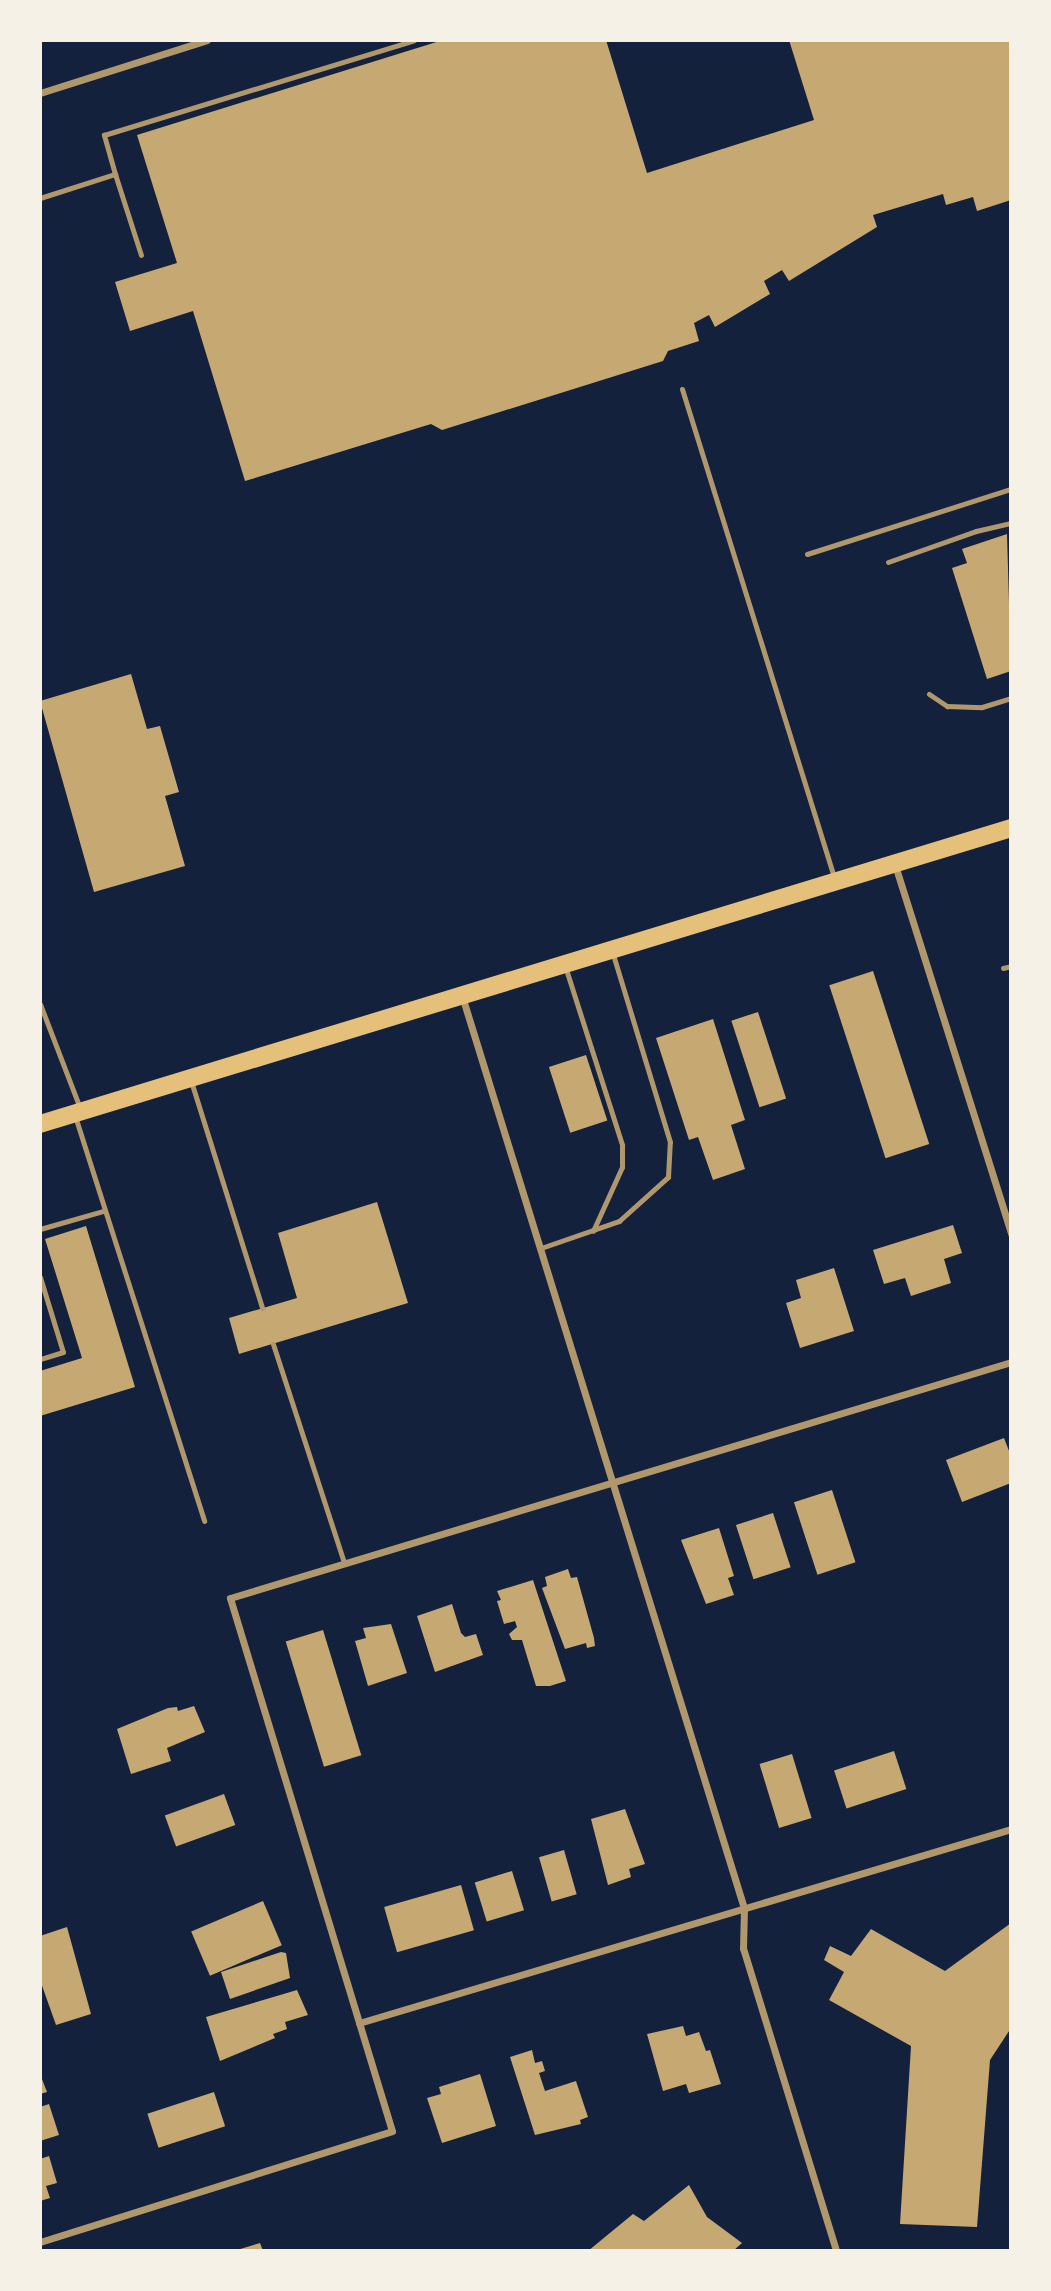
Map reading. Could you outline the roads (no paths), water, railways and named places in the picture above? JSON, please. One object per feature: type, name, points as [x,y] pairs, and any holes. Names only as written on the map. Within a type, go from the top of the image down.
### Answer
[{"type":"main road","points":[[40,1124],[611,948],[836,884],[1011,828]]},
{"type":"street","points":[[40,93],[207,40]]},
{"type":"street","points":[[895,865],[1011,1234]]},
{"type":"street","points":[[461,994],[744,1908],[743,1948],[836,2251]]},
{"type":"street","points":[[40,2242],[393,2131],[230,1598],[1011,1362]]},
{"type":"street","points":[[359,2023],[1011,1829]]},
{"type":"lane","points":[[141,255],[104,135],[414,40]]},
{"type":"lane","points":[[40,198],[115,174]]},
{"type":"lane","points":[[682,389],[836,884]]},
{"type":"lane","points":[[807,554],[1011,489]]},
{"type":"lane","points":[[888,562],[975,531],[1011,523]]},
{"type":"lane","points":[[929,694],[947,706],[982,706],[1011,698]]},
{"type":"lane","points":[[541,1248],[619,1221],[668,1177],[670,1142],[611,948]]},
{"type":"lane","points":[[564,963],[622,1145],[622,1167],[593,1231]]},
{"type":"lane","points":[[1003,968],[1011,966]]},
{"type":"lane","points":[[40,1004],[78,1112],[103,1212],[204,1521]]},
{"type":"lane","points":[[190,1077],[262,1308]]},
{"type":"lane","points":[[40,1230],[103,1212]]},
{"type":"lane","points":[[40,1278],[63,1352],[40,1359]]},
{"type":"lane","points":[[273,1344],[344,1563]]}]
